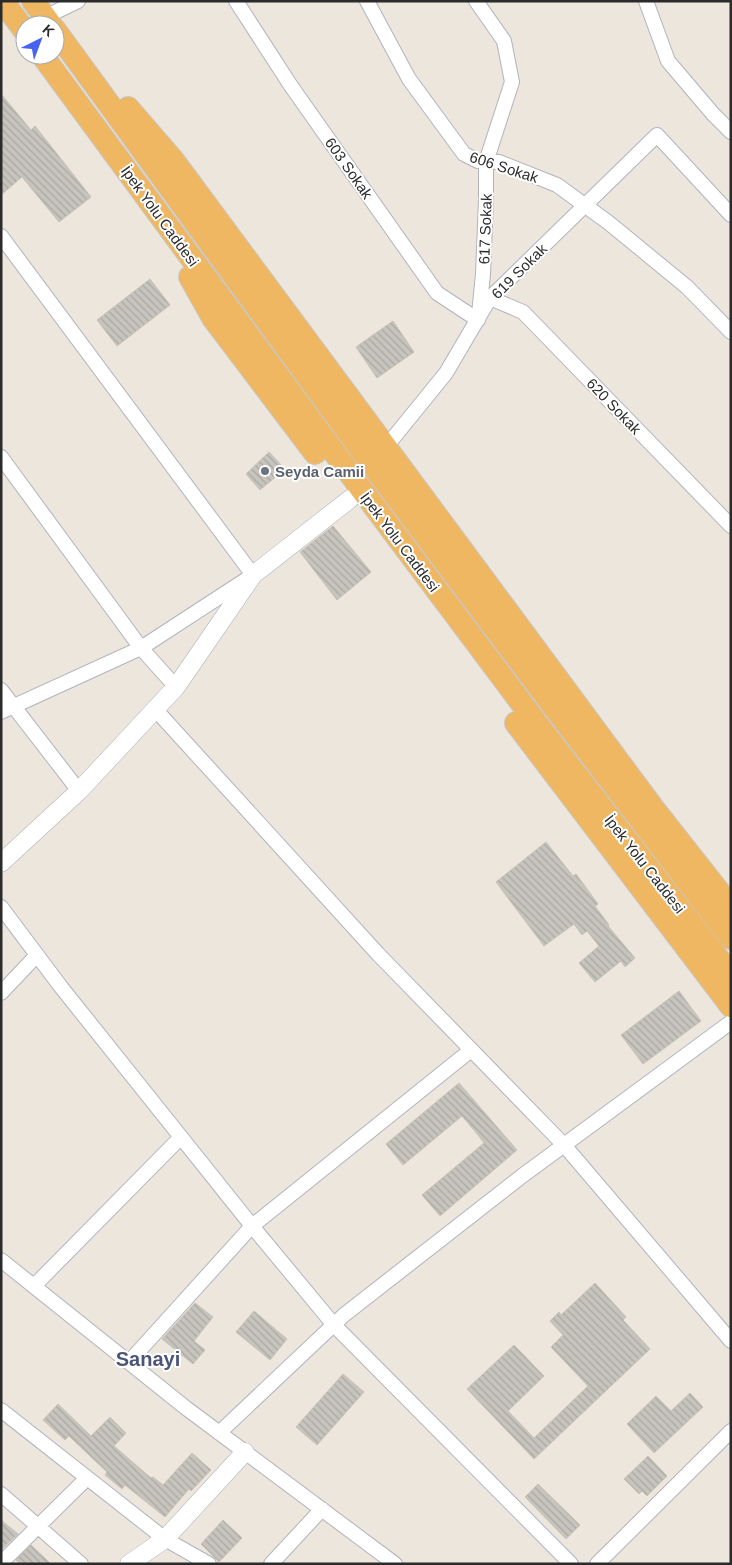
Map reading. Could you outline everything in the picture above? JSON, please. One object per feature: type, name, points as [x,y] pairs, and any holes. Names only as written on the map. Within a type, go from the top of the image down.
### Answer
[{"type":"highway","points":[[2,1],[15,19]]},
{"type":"highway","points":[[65,39],[173,160],[384,448],[653,808],[731,907]]},
{"type":"highway","name":"İpek Yolu Caddesi","points":[[65,43],[355,442],[554,707],[731,938]]},
{"type":"highway","name":"İpek Yolu Caddesi","points":[[49,65],[462,624],[731,975]]},
{"type":"highway","points":[[142,191],[213,318],[731,1006]]},
{"type":"street","points":[[58,15],[78,1]]},
{"type":"street","name":"603 Sokak","points":[[236,1],[290,86],[437,293],[478,320]]},
{"type":"street","name":"617 Sokak","points":[[476,1],[504,41],[512,82],[486,162],[484,274],[478,320]]},
{"type":"street","points":[[646,1],[668,61],[713,114],[731,132]]},
{"type":"street","name":"606 Sokak","points":[[369,2],[409,78],[464,154],[478,162],[499,162],[557,185],[609,223],[687,287],[731,332]]},
{"type":"street","name":"619 Sokak","points":[[384,448],[446,373],[490,298],[657,135],[731,215]]},
{"type":"street","points":[[1,236],[253,575]]},
{"type":"street","name":"620 Sokak","points":[[490,298],[523,312],[731,526]]},
{"type":"street","points":[[1,457],[141,648],[176,687]]},
{"type":"street","points":[[7,709],[141,648],[253,575],[350,499]]},
{"type":"street","points":[[1,863],[79,791],[176,687],[253,575]]},
{"type":"street","points":[[1,690],[7,709],[79,791]]},
{"type":"street","points":[[156,709],[378,954],[564,1145],[731,1341]]},
{"type":"street","points":[[1,907],[181,1137],[334,1325],[571,1564]]},
{"type":"street","points":[[1,993],[37,955]]},
{"type":"street","points":[[219,1433],[334,1325],[506,1188],[731,1022]]},
{"type":"street","points":[[129,1362],[252,1226],[471,1050]]},
{"type":"street","points":[[34,1286],[181,1137]]},
{"type":"street","points":[[1,1260],[219,1433],[395,1564]]},
{"type":"street","points":[[1,1410],[165,1539],[208,1564]]},
{"type":"street","points":[[598,1564],[731,1431]]},
{"type":"street","points":[[129,1564],[165,1539],[245,1452]]},
{"type":"street","points":[[1,1563],[87,1478]]},
{"type":"street","points":[[1,1494],[81,1564]]},
{"type":"street","points":[[271,1564],[322,1509]]},
{"type":"building","points":[[1,94],[31,130],[35,126],[91,197],[59,222],[22,177],[1,195]]},
{"type":"building","points":[[150,279],[170,305],[117,346],[97,320]]},
{"type":"building","points":[[393,321],[414,352],[377,378],[356,347]]},
{"type":"building","name":"Seyda Camii","points":[[269,452],[285,469],[260,490],[246,474]]},
{"type":"building","points":[[333,526],[371,572],[337,600],[300,552]]},
{"type":"building","points":[[546,842],[573,876],[576,874],[598,904],[595,906],[608,926],[635,958],[625,967],[621,961],[595,982],[579,963],[599,946],[587,931],[582,935],[574,924],[544,946],[496,882]]},
{"type":"building","points":[[679,991],[701,1021],[643,1064],[621,1035]]},
{"type":"building","points":[[459,1083],[517,1150],[440,1216],[422,1195],[484,1143],[478,1135],[462,1116],[403,1165],[386,1144]]},
{"type":"building","points":[[595,1283],[626,1317],[623,1320],[650,1349],[534,1459],[467,1389],[514,1345],[544,1376],[508,1411],[534,1438],[588,1386],[551,1347],[563,1335],[550,1321],[559,1312],[561,1315]]},
{"type":"building","points":[[195,1303],[213,1317],[194,1341],[205,1350],[193,1364],[162,1339]]},
{"type":"building","points":[[254,1311],[287,1339],[270,1360],[236,1332]]},
{"type":"building","points":[[343,1374],[364,1392],[317,1445],[296,1427]]},
{"type":"building","points":[[690,1393],[703,1407],[654,1453],[627,1424],[656,1396],[671,1411]]},
{"type":"building","points":[[58,1404],[91,1436],[110,1417],[126,1433],[114,1446],[151,1478],[153,1477],[163,1485],[192,1453],[211,1470],[191,1491],[189,1489],[165,1517],[125,1485],[122,1489],[105,1475],[107,1472],[69,1436],[65,1440],[43,1420]]},
{"type":"building","points":[[648,1456],[667,1476],[647,1496],[642,1491],[639,1494],[624,1479]]},
{"type":"building","points":[[538,1484],[580,1525],[566,1539],[525,1497]]},
{"type":"building","points":[[1,1520],[18,1534],[1,1550]]},
{"type":"building","points":[[223,1520],[242,1538],[219,1562],[201,1544]]},
{"type":"building","points":[[31,1545],[51,1564],[20,1564],[16,1560]]},
{"type":"place","name":"Seyda Camii","points":[[265,471]]},
{"type":"district","name":"Sanayi","points":[[148,1359]]}]
